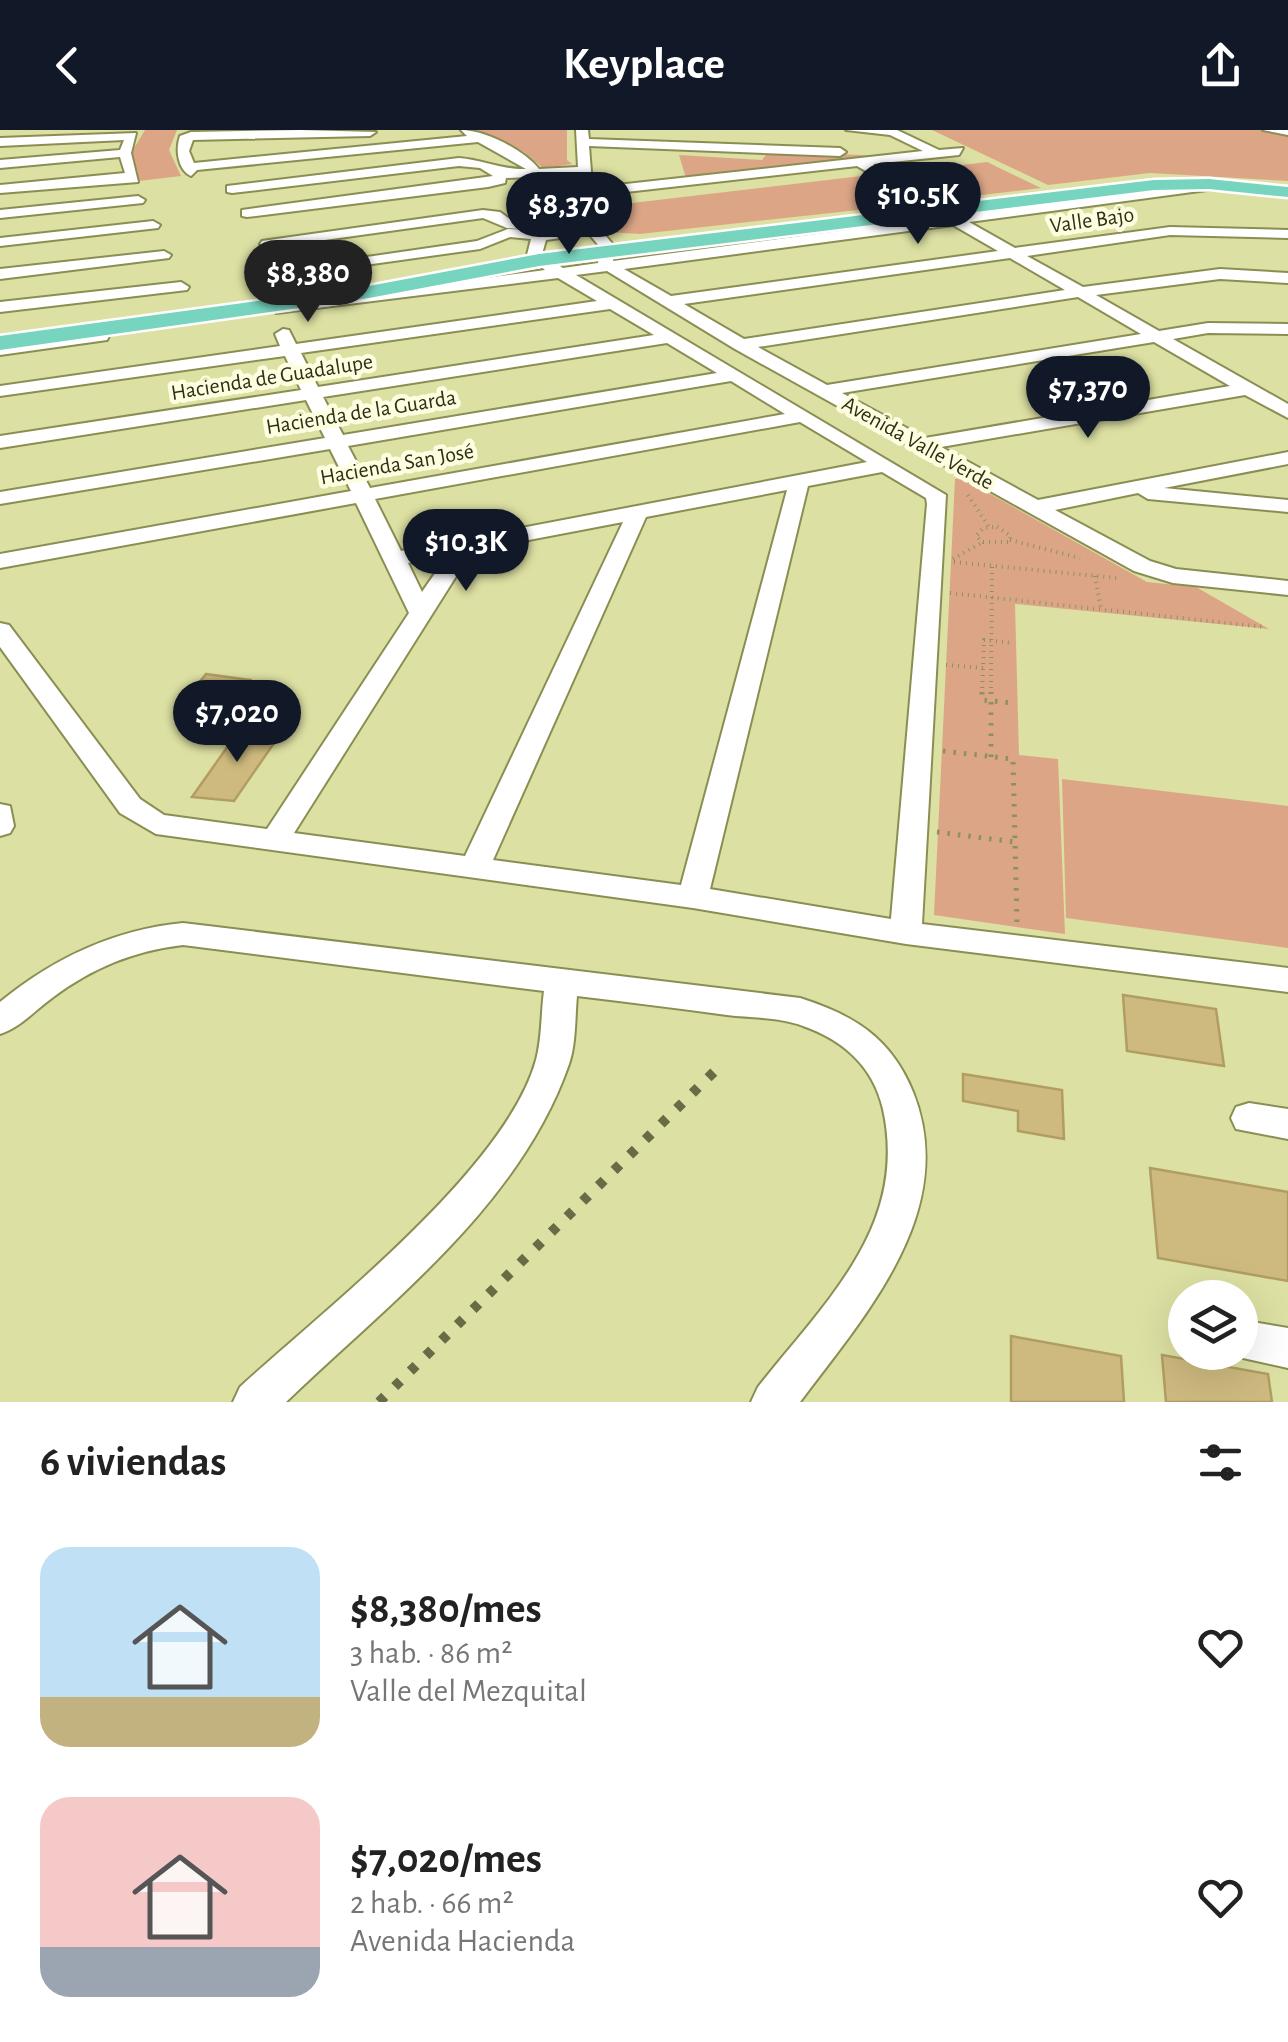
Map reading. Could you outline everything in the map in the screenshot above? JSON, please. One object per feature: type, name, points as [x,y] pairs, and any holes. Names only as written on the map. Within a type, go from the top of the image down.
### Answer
[{"type":"main road","points":[[0,343],[328,291],[545,246],[602,247],[946,210],[1162,177],[1288,188]]},
{"type":"main road","points":[[670,240],[914,208],[972,209],[1154,185],[1288,188]]},
{"type":"main road","points":[[0,343],[369,292],[545,246]]},
{"type":"street","points":[[852,130],[890,131],[938,153]]},
{"type":"street","points":[[1270,130],[1288,131]]},
{"type":"street","points":[[417,140],[390,132],[186,137],[183,151],[190,169],[472,134],[530,167],[545,246]]},
{"type":"street","points":[[264,134],[273,160]]},
{"type":"street","points":[[0,142],[128,135],[134,138],[125,153],[134,187],[182,290],[0,308]]},
{"type":"street","points":[[0,343],[273,311],[545,246],[573,207],[584,171],[587,138],[636,136],[919,156]]},
{"type":"street","points":[[636,136],[640,156]]},
{"type":"street","points":[[617,190],[645,178],[861,163],[959,151]]},
{"type":"street","points":[[0,164],[125,153]]},
{"type":"street","points":[[878,161],[1011,254],[1288,412]]},
{"type":"street","points":[[545,246],[508,233],[480,245],[286,277],[230,186],[458,162],[495,170],[530,167],[584,171]]},
{"type":"street","points":[[861,163],[914,208]]},
{"type":"street","points":[[256,228],[500,180],[495,170]]},
{"type":"street","points":[[888,185],[906,177]]},
{"type":"street","points":[[888,185],[946,210]]},
{"type":"street","points":[[573,207],[602,247],[1217,185]]},
{"type":"street","points":[[0,189],[134,187]]},
{"type":"street","points":[[0,214],[134,187]]},
{"type":"street","points":[[256,228],[483,214],[495,215],[545,246]]},
{"type":"street","name":"Valle Bajo","points":[[666,302],[1195,230],[1288,234]]},
{"type":"street","points":[[0,242],[158,240]]},
{"type":"street","points":[[0,274],[158,240]]},
{"type":"street","name":"Avenida Valle Verde","points":[[545,246],[611,304],[936,494],[906,932]]},
{"type":"street","name":"Avenida Valle Verde","points":[[602,247],[666,302],[1142,566],[1173,576],[1288,588]]},
{"type":"street","points":[[741,345],[1200,274],[1288,278]]},
{"type":"street","points":[[0,391],[611,304]]},
{"type":"street","points":[[273,311],[422,615]]},
{"type":"street","points":[[823,391],[1226,326],[1288,329]]},
{"type":"street","name":"Hacienda de Guadalupe","points":[[0,442],[668,338]]},
{"type":"street","name":"Hacienda de la Guarda","points":[[0,498],[731,376]]},
{"type":"street","points":[[921,445],[1246,389]]},
{"type":"street","name":"Hacienda San José","points":[[0,560],[803,416]]},
{"type":"street","points":[[1036,507],[1288,458]]},
{"type":"street","points":[[395,559],[885,465]]},
{"type":"street","points":[[693,897],[798,482]]},
{"type":"street","points":[[1116,490],[1288,506]]},
{"type":"street","points":[[475,867],[638,514]]},
{"type":"street","points":[[276,839],[464,546]]},
{"type":"street","points":[[0,630],[130,806],[145,819],[166,826],[693,897],[906,932],[1288,980]]},
{"type":"street","points":[[0,813],[0,826]]},
{"type":"street","points":[[0,1021],[75,965],[119,944],[154,936],[209,935],[800,1011],[835,1024],[864,1043],[886,1073],[904,1110],[907,1163],[897,1222],[866,1276],[773,1402]]},
{"type":"street","points":[[256,1402],[440,1229],[494,1169],[528,1114],[553,1061],[562,979]]},
{"type":"street","points":[[1249,1118],[1288,1124]]},
{"type":"street","points":[[1258,1343],[1288,1348]]},
{"type":"path","points":[[962,486],[989,527]]},
{"type":"path","points":[[983,542],[976,532],[1016,524]]},
{"type":"path","points":[[1003,529],[1010,540]]},
{"type":"path","points":[[948,562],[983,542],[997,545],[1010,540],[1080,558]]},
{"type":"path","points":[[946,611],[949,544]]},
{"type":"path","points":[[948,562],[1150,581],[1173,576]]},
{"type":"path","points":[[991,757],[992,566]]},
{"type":"path","points":[[1096,576],[1100,610]]},
{"type":"path","points":[[947,593],[1265,627]]},
{"type":"path","points":[[1012,642],[984,640],[982,668],[982,700],[1012,703]]},
{"type":"path","points":[[942,682],[943,664],[982,668]]},
{"type":"path","points":[[938,767],[938,751],[1013,759],[1017,931]]},
{"type":"path","points":[[933,849],[935,816]]},
{"type":"path","points":[[934,832],[1015,842]]},
{"type":"shaded area","points":[[145,130],[177,130],[169,150],[181,176],[139,181],[130,155]]},
{"type":"shaded area","points":[[477,130],[567,130],[567,160],[572,164],[543,168],[524,152]]},
{"type":"shaded area","points":[[932,130],[1288,130],[1288,181],[1150,173],[1048,185]]},
{"type":"shaded area","points":[[769,151],[883,156],[686,178],[679,155],[762,160]]},
{"type":"shaded area","points":[[987,162],[1041,188],[957,198],[904,172]]},
{"type":"shaded area","points":[[870,175],[913,204],[640,234],[608,232],[597,222],[598,207]]},
{"type":"shaded area","points":[[960,477],[1147,582],[1196,587],[1269,629],[1015,604],[1019,755],[1058,759],[1065,934],[934,915],[955,479]]},
{"type":"shaded area","points":[[1062,779],[1288,806],[1288,948],[1066,918]]},
{"type":"building","points":[[206,674],[250,680],[229,710],[182,704]]},
{"type":"building","points":[[240,729],[281,733],[234,801],[192,797]]},
{"type":"building","points":[[1123,995],[1216,1009],[1224,1066],[1127,1051]]},
{"type":"building","points":[[963,1074],[1062,1090],[1064,1139],[1018,1131],[1018,1111],[963,1101]]},
{"type":"building","points":[[1150,1168],[1288,1192],[1288,1281],[1158,1258]]},
{"type":"building","points":[[1011,1336],[1121,1356],[1124,1402],[1011,1402]]},
{"type":"building","points":[[1162,1355],[1168,1356],[1168,1370],[1246,1370],[1268,1374],[1272,1402],[1166,1402]]},
{"type":"railway","points":[[379,1402],[722,1064]]}]
